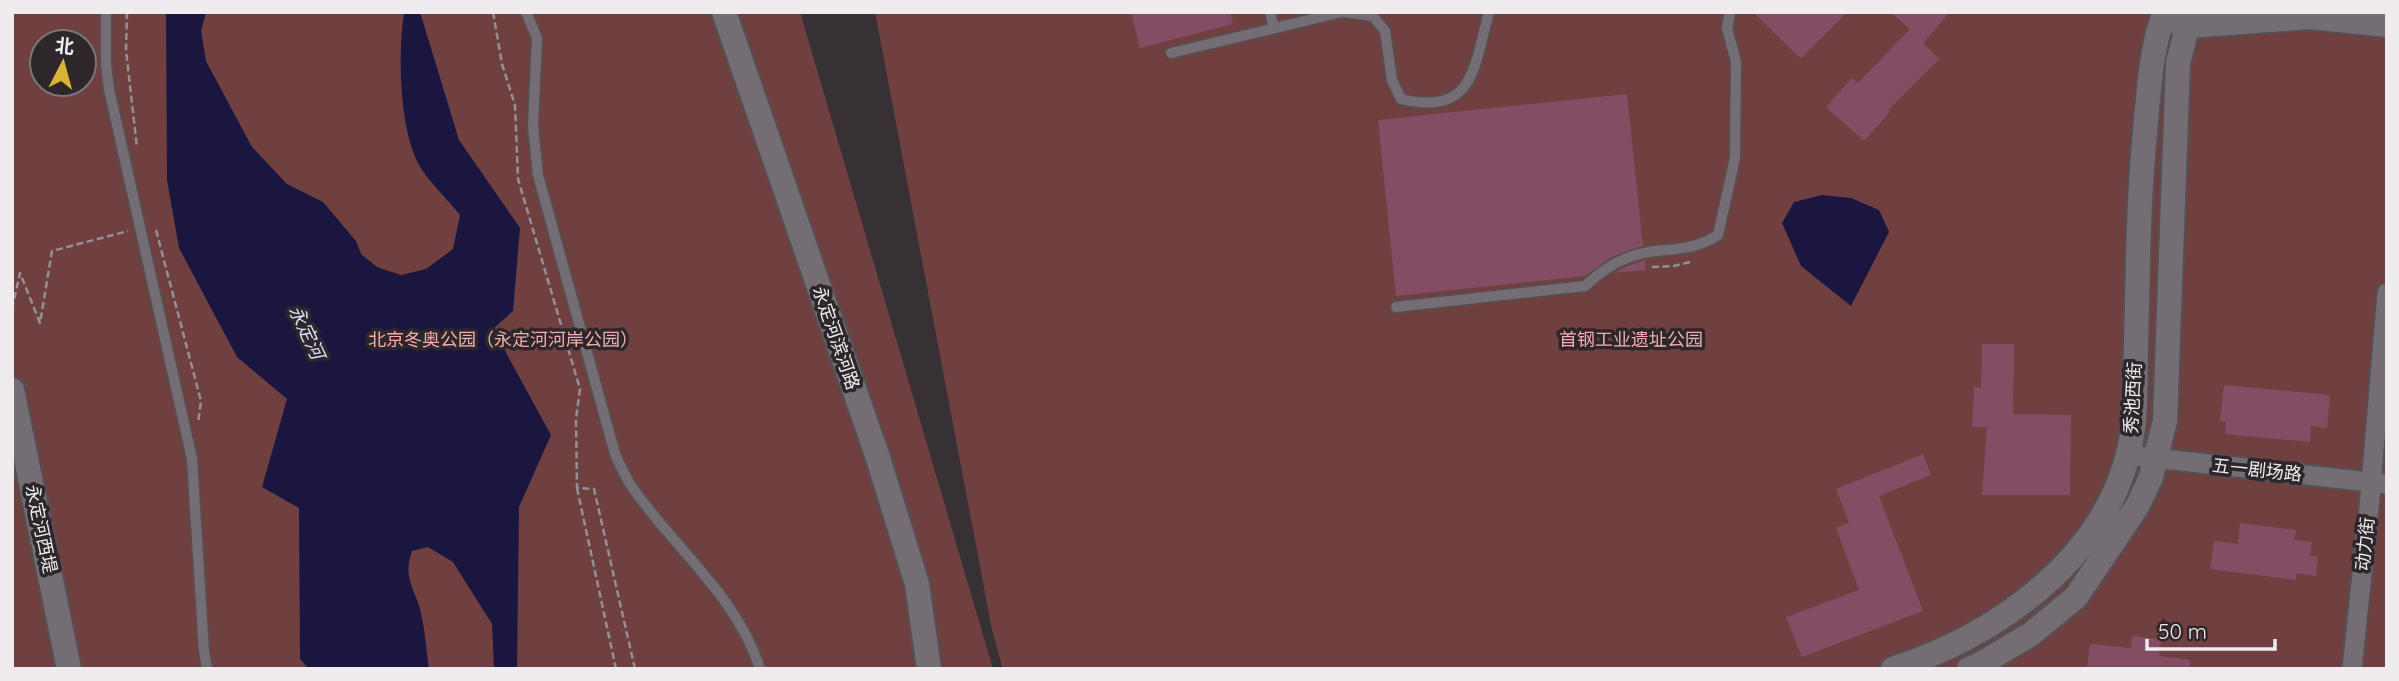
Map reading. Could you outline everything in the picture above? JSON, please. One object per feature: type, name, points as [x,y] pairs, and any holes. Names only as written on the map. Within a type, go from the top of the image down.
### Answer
[{"type":"street","name":"永定河滨河路","points":[[724,12],[894,509],[917,584],[929,669]]},
{"type":"street","points":[[2164,15],[2190,19],[2310,18],[2387,25]]},
{"type":"street","name":"秀池西街","points":[[1893,669],[1953,645],[2013,609],[2061,570],[2099,522],[2123,472],[2128,455],[2135,396],[2140,176],[2152,62],[2164,15]]},
{"type":"street","name":"秀池西街","points":[[1969,669],[2031,634],[2076,597],[2138,505],[2156,459],[2165,421],[2169,363],[2178,64],[2190,19]]},
{"type":"street","name":"动力街","points":[[2352,669],[2379,483],[2387,293]]},
{"type":"street","name":"永定河西堤","points":[[12,390],[69,669]]},
{"type":"street","name":"五一剧场路","points":[[2128,455],[2379,483]]},
{"type":"lane","points":[[106,12],[109,89],[192,459],[207,669]]},
{"type":"lane","points":[[526,12],[537,38],[533,126],[538,175],[615,453],[631,486],[733,613],[760,669]]},
{"type":"lane","points":[[1270,12],[1274,28]]},
{"type":"lane","points":[[1171,53],[1343,12],[1373,16],[1385,31],[1392,80],[1401,99],[1422,104],[1446,101],[1465,89],[1489,12]]},
{"type":"lane","points":[[1396,307],[1585,286],[1604,269],[1629,257],[1702,246],[1718,235],[1735,158],[1736,62],[1727,28],[1730,12]]},
{"type":"path","points":[[127,12],[125,50],[139,157]]},
{"type":"path","points":[[493,12],[502,64],[514,105],[518,179],[580,389],[576,419],[577,488],[616,669]]},
{"type":"path","points":[[154,222],[201,401],[198,424]]},
{"type":"path","points":[[12,309],[20,273],[40,323],[52,251],[140,228]]},
{"type":"path","points":[[577,488],[594,489],[635,669]]},
{"type":"green space","name":"北京冬奥公园（永定河河岸公园）","points":[[12,12],[800,12],[993,669],[12,669]]},
{"type":"green space","name":"首钢工业遗址公园","points":[[875,12],[2387,12],[2387,669],[1003,669],[992,630]]},
{"type":"water","name":"永定河","points":[[166,12],[206,12],[201,31],[206,61],[252,147],[287,184],[323,202],[356,241],[361,254],[377,267],[401,275],[426,269],[453,249],[460,215],[422,170],[407,129],[402,89],[402,29],[404,12],[420,12],[459,140],[520,228],[513,311],[493,329],[551,435],[519,507],[517,669],[494,669],[492,624],[453,562],[428,547],[412,551],[408,567],[422,616],[429,669],[309,669],[300,659],[299,508],[262,487],[287,399],[237,357],[179,248],[167,180]]},
{"type":"water","points":[[1822,195],[1851,198],[1879,210],[1889,232],[1851,306],[1801,266],[1782,223],[1794,202]]},
{"type":"building","points":[[1131,12],[1230,12],[1233,24],[1140,48]]},
{"type":"building","points":[[1753,12],[1847,12],[1801,59]]},
{"type":"building","points":[[1890,12],[1950,12],[1923,43],[1939,59],[1888,110],[1890,112],[1864,141],[1826,107],[1852,78],[1858,83],[1910,29]]},
{"type":"building","points":[[1627,94],[1643,246],[1612,257],[1585,276],[1396,296],[1378,120]]},
{"type":"building","points":[[1645,260],[1646,270],[1613,273],[1630,265]]},
{"type":"building","points":[[1982,344],[2014,344],[2013,414],[2071,415],[2070,495],[1982,495],[1987,427],[1972,427],[1974,387],[1981,388]]},
{"type":"building","points":[[2224,385],[2330,395],[2327,428],[2311,426],[2310,442],[2225,434],[2226,422],[2220,421]]},
{"type":"building","points":[[1923,454],[1931,475],[1879,496],[1923,611],[1802,657],[1786,617],[1859,590],[1836,528],[1849,522],[1836,489]]},
{"type":"building","points":[[2240,523],[2296,530],[2294,540],[2312,542],[2310,556],[2318,557],[2316,576],[2296,573],[2296,580],[2210,569],[2214,541],[2238,544]]},
{"type":"building","points":[[2132,636],[2161,639],[2159,656],[2190,660],[2190,669],[2087,669],[2090,644],[2131,648]]}]
